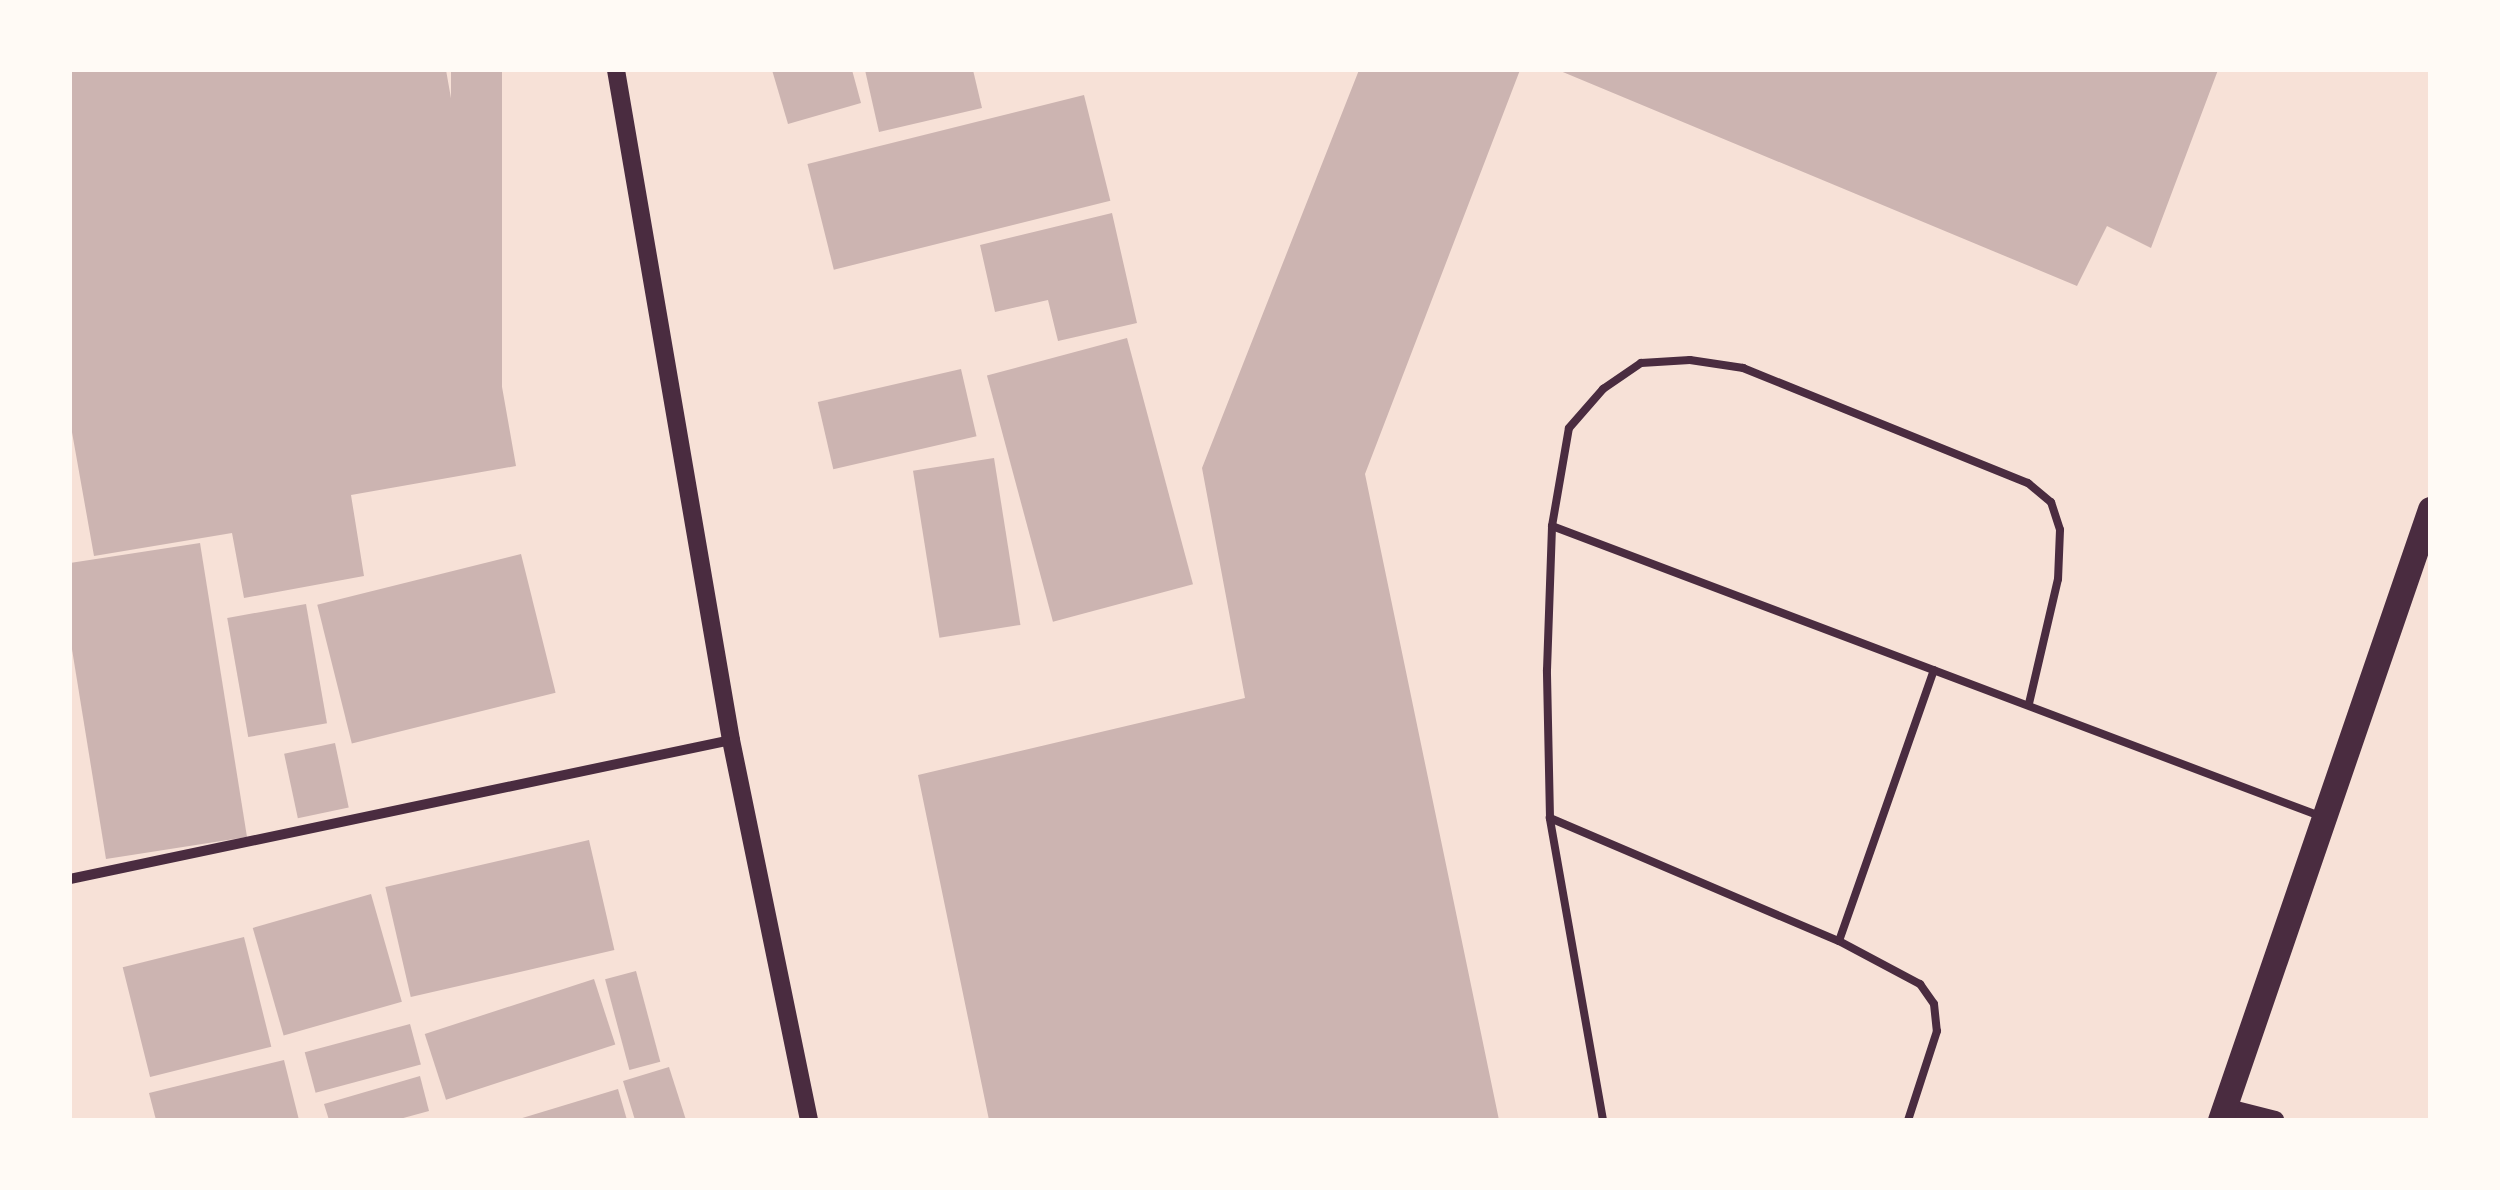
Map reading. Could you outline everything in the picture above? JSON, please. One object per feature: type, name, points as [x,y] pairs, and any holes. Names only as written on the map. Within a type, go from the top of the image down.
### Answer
[{"type":"main road","points":[[2222,1114],[2430,509]]},
{"type":"street","points":[[616,70],[731,740],[809,1120]]},
{"type":"street","points":[[70,879],[731,740]]},
{"type":"street","points":[[2222,1114],[2275,1120]]},
{"type":"lane","points":[[1603,1120],[1550,818],[1552,526],[1569,428],[1604,389],[1641,363],[1690,360],[1742,368],[2028,483],[2051,502],[2060,530],[2058,579],[2029,704]]},
{"type":"lane","points":[[1552,526],[2324,817]]},
{"type":"lane","points":[[1839,941],[1934,670]]},
{"type":"lane","points":[[1550,818],[1839,941],[1920,984],[1934,1004],[1937,1031],[1908,1120]]},
{"type":"building","points":[[70,70],[446,70],[516,466],[351,495],[364,576],[244,598],[232,533],[94,556],[70,421]]},
{"type":"building","points":[[451,70],[502,70],[502,449],[451,449]]},
{"type":"building","points":[[772,70],[852,70],[861,103],[788,124]]},
{"type":"building","points":[[865,70],[973,70],[982,108],[879,132]]},
{"type":"building","points":[[1359,70],[1520,70],[1365,474],[1499,1120],[989,1120],[918,775],[1245,698],[1202,468]]},
{"type":"building","points":[[1558,70],[2218,70],[2151,248],[2107,226],[2077,286]]},
{"type":"building","points":[[1084,95],[1110,201],[834,270],[807,164]]},
{"type":"building","points":[[1112,213],[1137,323],[1058,341],[1048,300],[995,312],[980,245]]},
{"type":"building","points":[[1127,338],[1193,584],[1053,622],[987,376]]},
{"type":"building","points":[[961,369],[977,436],[833,469],[818,402]]},
{"type":"building","points":[[994,458],[1020,625],[939,638],[913,471]]},
{"type":"building","points":[[200,543],[247,837],[106,859],[70,637],[70,563]]},
{"type":"building","points":[[521,554],[556,693],[352,744],[317,605]]},
{"type":"building","points":[[306,604],[327,723],[248,737],[227,618]]},
{"type":"building","points":[[335,743],[349,808],[298,818],[284,754]]},
{"type":"building","points":[[589,840],[614,950],[411,997],[385,887]]},
{"type":"building","points":[[371,894],[402,1002],[284,1036],[253,928]]},
{"type":"building","points":[[244,937],[271,1047],[150,1077],[123,967]]},
{"type":"building","points":[[636,971],[660,1062],[629,1070],[605,979]]},
{"type":"building","points":[[594,979],[615,1045],[446,1100],[425,1034]]},
{"type":"building","points":[[410,1024],[421,1065],[316,1093],[305,1052]]},
{"type":"building","points":[[284,1060],[299,1120],[156,1120],[149,1093]]},
{"type":"building","points":[[669,1067],[686,1120],[635,1120],[623,1081]]},
{"type":"building","points":[[420,1076],[429,1111],[396,1120],[329,1120],[324,1104]]},
{"type":"building","points":[[618,1089],[627,1120],[519,1120],[519,1119]]}]
